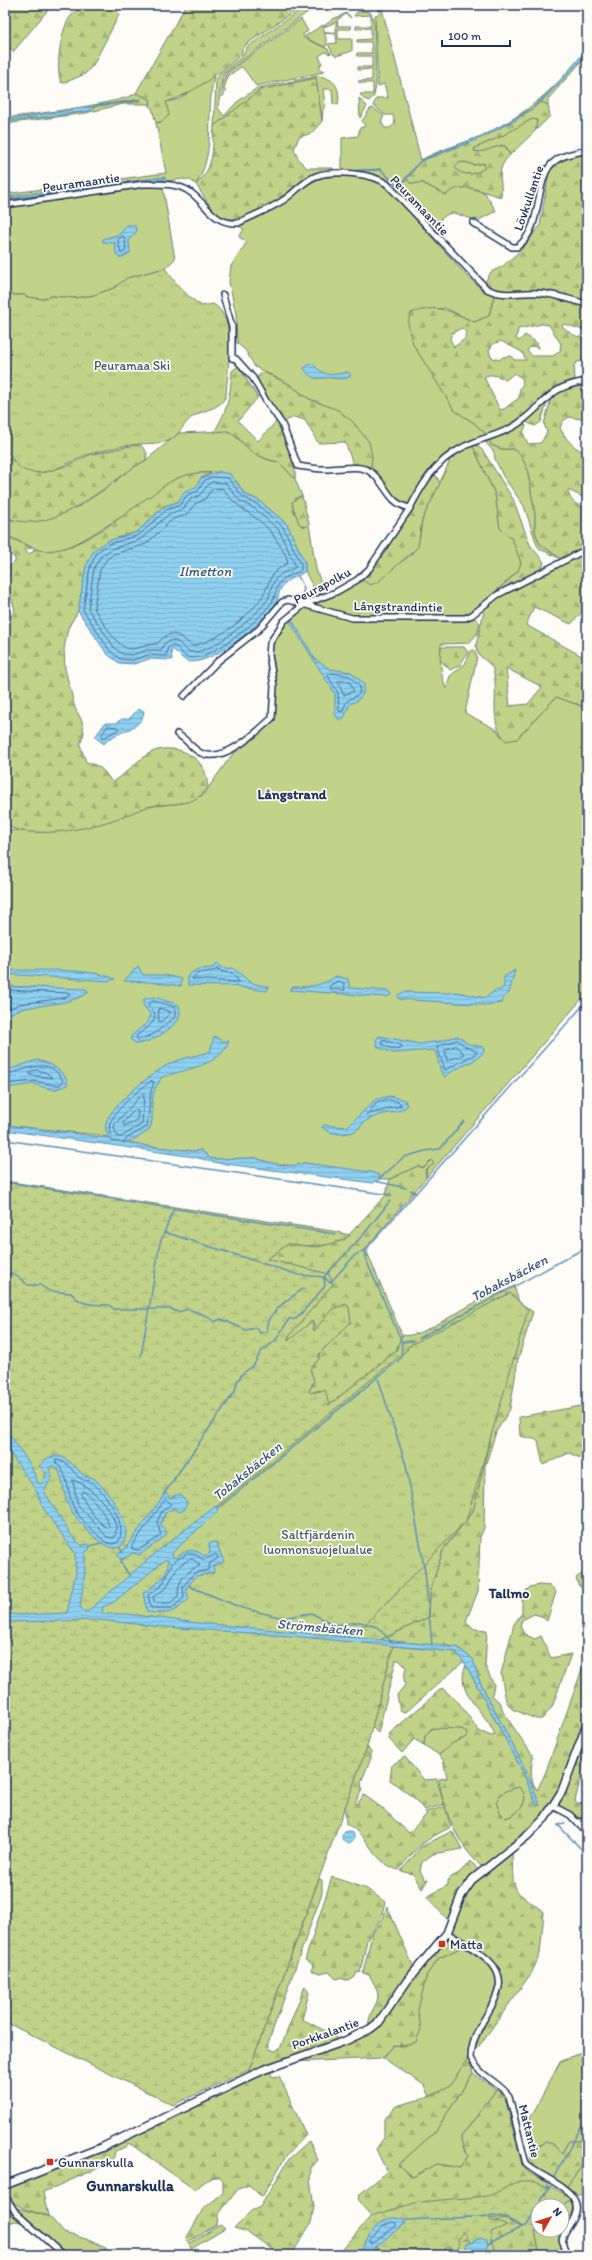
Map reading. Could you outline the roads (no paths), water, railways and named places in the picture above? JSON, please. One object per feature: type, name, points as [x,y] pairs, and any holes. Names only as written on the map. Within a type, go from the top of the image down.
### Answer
[{"type":"street","name":"Lövkullantie","points":[[473,223],[512,247],[517,247],[524,240],[531,228],[548,168],[559,158],[587,150]]},
{"type":"street","name":"Peuramaantie","points":[[5,205],[144,184],[167,184],[189,192],[215,217],[231,223],[238,223],[282,201],[304,183],[316,176],[327,174],[367,175],[387,184],[487,290],[509,296],[537,292],[551,294],[587,304]]},
{"type":"street","points":[[224,295],[232,327],[232,358],[236,359],[252,378],[282,424],[298,466],[322,469],[360,468],[368,471],[391,498],[402,506],[410,508]]},
{"type":"street","name":"Peurapolku","points":[[177,734],[185,738],[201,753],[211,756],[234,748],[272,718],[274,686],[269,655],[270,644],[284,621],[306,604],[336,592],[357,580],[369,569],[410,508],[424,481],[447,456],[467,445],[507,430],[518,424],[560,388],[587,381]]},
{"type":"street","name":"Långstrandintie","points":[[184,696],[218,661],[259,628],[282,602],[288,600],[306,604],[352,618],[464,618],[472,615],[497,595],[587,549]]},
{"type":"street","name":"Porkkalantie","points":[[5,2185],[103,2147],[280,2063],[339,2043],[370,2029],[384,2016],[407,1981],[447,1934],[461,1896],[473,1879],[527,1836],[545,1818],[569,1776],[587,1724]]},
{"type":"street","points":[[553,1806],[578,1822],[587,1833]]},
{"type":"street","points":[[578,1822],[587,1821]]},
{"type":"street","name":"Mattantie","points":[[447,1934],[486,1958],[495,1967],[499,1976],[499,1987],[475,2036],[471,2047],[471,2058],[481,2073],[504,2089],[509,2096],[526,2164],[533,2171],[570,2192],[575,2199],[577,2206],[576,2215],[562,2240],[567,2252],[572,2255]]},
{"type":"street","points":[[5,2196],[16,2213],[63,2255]]},
{"type":"water","points":[[587,50],[582,59],[552,91],[531,110],[486,136],[421,161],[398,188],[381,170],[345,171],[381,169],[398,187],[421,160],[486,134],[531,109],[551,90]]},
{"type":"water","points":[[141,99],[97,106],[89,111],[5,122],[5,120]]},
{"type":"water","points":[[165,177],[165,179],[5,199],[5,197]]},
{"type":"water","points":[[127,225],[134,225],[137,231],[129,240],[130,253],[120,258],[116,254],[115,243],[103,242],[103,239],[120,234]]},
{"type":"water","points":[[311,363],[321,371],[328,374],[332,375],[348,372],[351,376],[342,379],[314,378],[307,373],[304,368]]},
{"type":"water","name":"Ilmetton","points":[[220,472],[230,474],[245,494],[260,501],[287,524],[305,563],[305,571],[289,580],[282,586],[276,603],[261,620],[238,640],[212,656],[201,661],[191,662],[185,660],[171,649],[172,660],[149,659],[134,664],[119,663],[107,654],[78,611],[86,566],[94,550],[108,541],[137,532],[165,506],[178,502],[185,491],[196,487],[201,478]]},
{"type":"water","points":[[292,620],[315,659],[330,669],[351,672],[364,684],[361,697],[357,701],[350,704],[344,718],[339,720],[335,714],[335,694],[290,622]]},
{"type":"water","points":[[138,709],[144,711],[139,723],[134,727],[109,739],[104,744],[95,737],[105,723],[116,723],[122,719],[129,719]]},
{"type":"water","points":[[217,963],[224,969],[233,968],[251,983],[269,987],[267,991],[231,986],[188,985],[188,975],[198,969],[212,968]]},
{"type":"water","points":[[138,966],[143,975],[165,975],[182,979],[181,986],[124,981]]},
{"type":"water","points":[[5,970],[76,971],[104,975],[115,979],[109,981],[5,974]]},
{"type":"water","points":[[515,970],[509,993],[504,997],[502,1003],[485,1005],[399,999],[398,995],[404,992],[456,992],[486,998],[494,991],[501,990],[504,986],[504,977]]},
{"type":"water","points":[[336,976],[348,979],[350,988],[390,991],[391,995],[386,997],[289,990],[292,987],[321,984]]},
{"type":"water","points":[[5,986],[86,989],[89,992],[69,1001],[26,1008],[5,1016]]},
{"type":"water","points":[[154,997],[179,1005],[179,1018],[175,1024],[159,1036],[147,1042],[137,1044],[131,1040],[131,1036],[147,1023],[151,1015],[143,1005],[144,999]]},
{"type":"water","points":[[214,1036],[222,1041],[229,1041],[225,1049],[218,1056],[201,1065],[162,1077],[154,1091],[152,1101],[152,1123],[150,1128],[145,1133],[126,1142],[147,1146],[194,1151],[201,1150],[211,1159],[256,1158],[280,1165],[299,1165],[304,1163],[371,1172],[379,1175],[380,1179],[373,1183],[218,1163],[194,1157],[5,1130],[5,1125],[109,1138],[106,1129],[107,1120],[111,1113],[126,1096],[163,1067],[185,1058],[210,1052]]},
{"type":"water","points":[[379,1036],[420,1044],[458,1036],[468,1044],[483,1047],[484,1052],[475,1059],[449,1073],[445,1077],[442,1074],[434,1050],[393,1053],[378,1047],[376,1040]]},
{"type":"water","points":[[37,1060],[50,1064],[57,1069],[67,1079],[67,1085],[54,1090],[34,1084],[5,1088],[5,1071]]},
{"type":"water","points":[[389,1096],[405,1100],[407,1106],[398,1111],[369,1119],[363,1123],[360,1128],[353,1132],[339,1134],[329,1132],[322,1127],[324,1125],[347,1127],[375,1100]]},
{"type":"water","points":[[5,1428],[30,1464],[38,1483],[41,1484],[47,1474],[39,1466],[52,1456],[58,1456],[68,1461],[85,1476],[93,1478],[98,1482],[115,1503],[120,1512],[126,1527],[123,1544],[116,1548],[109,1547],[91,1534],[75,1516],[68,1506],[58,1469],[53,1466],[49,1467],[52,1477],[44,1491],[71,1535],[82,1546],[88,1544],[90,1546],[89,1550],[85,1552],[85,1572],[80,1607],[84,1611],[88,1611],[160,1549],[216,1506],[219,1510],[172,1553],[173,1557],[176,1558],[186,1551],[196,1551],[204,1556],[210,1553],[209,1543],[216,1542],[224,1562],[213,1566],[214,1573],[196,1576],[186,1589],[189,1599],[170,1612],[147,1612],[143,1593],[164,1576],[168,1566],[168,1560],[165,1560],[114,1602],[103,1607],[102,1612],[104,1614],[127,1614],[198,1623],[457,1647],[473,1659],[479,1680],[526,1771],[540,1805],[537,1806],[523,1772],[466,1665],[456,1652],[291,1636],[152,1626],[100,1620],[5,1622],[5,1613],[20,1615],[67,1613],[76,1572],[75,1553],[43,1508],[37,1492],[5,1446]]},
{"type":"water","points":[[166,1492],[170,1498],[180,1494],[187,1502],[184,1510],[179,1512],[174,1508],[165,1513],[161,1524],[167,1534],[140,1555],[133,1553],[121,1560],[117,1555],[125,1549]]},
{"type":"water","points":[[348,1831],[352,1833],[354,1837],[352,1841],[348,1843],[344,1841],[342,1837],[344,1833]]},
{"type":"water","points":[[392,2218],[404,2219],[405,2223],[371,2251],[365,2255],[359,2255],[375,2228],[385,2220]]},
{"type":"water","points":[[481,2238],[487,2241],[488,2245],[484,2251],[478,2254],[464,2255],[467,2244]]},
{"type":"waterway","points":[[298,576],[304,588],[301,601]]},
{"type":"waterway","points":[[286,616],[296,606]]},
{"type":"waterway","points":[[402,1342],[367,1262],[365,1250],[587,1001]]},
{"type":"waterway","points":[[379,1179],[404,1157],[425,1151],[440,1149],[464,1121]]},
{"type":"waterway","points":[[5,1140],[391,1195]]},
{"type":"waterway","points":[[375,1181],[406,1188]]},
{"type":"waterway","points":[[5,1182],[335,1234]]},
{"type":"waterway","points":[[411,1190],[416,1193]]},
{"type":"waterway","points":[[163,1495],[235,1391],[237,1382],[243,1373],[253,1366],[261,1352],[276,1340],[289,1319],[296,1319],[325,1286],[324,1277],[364,1234],[390,1201]]},
{"type":"waterway","points":[[141,1356],[160,1243],[174,1208]]},
{"type":"waterway","points":[[164,1232],[299,1275],[324,1277],[330,1283],[355,1255],[365,1250]]},
{"type":"waterway","name":"Tobaksbäcken","points":[[419,1338],[587,1247]]},
{"type":"waterway","points":[[5,1274],[14,1274],[28,1285],[40,1285],[49,1291],[71,1293],[79,1300],[88,1304],[109,1305],[114,1309],[171,1309],[178,1312],[188,1309],[207,1316],[214,1322],[221,1319],[246,1330],[256,1328],[260,1333],[267,1331],[268,1324],[275,1311],[304,1288]]},
{"type":"waterway","name":"Tobaksbäcken","points":[[217,1509],[401,1358],[402,1342],[413,1341]]},
{"type":"waterway","points":[[378,1378],[406,1465],[425,1572],[432,1645]]},
{"type":"waterway","points":[[90,1546],[101,1543]]},
{"type":"waterway","points":[[119,1547],[123,1553]]},
{"type":"waterway","points":[[122,1559],[121,1563],[130,1576]]},
{"type":"waterway","points":[[189,1585],[242,1608],[283,1618],[311,1613],[335,1625],[360,1622],[377,1627],[392,1642]]},
{"type":"waterway","name":"Strömsbäcken","points":[[558,1825],[565,1824]]},
{"type":"waterway","name":"Strömsbäcken","points":[[558,1825],[587,1855]]},
{"type":"waterway","name":"Strömsbäcken","points":[[554,2177],[587,2116]]},
{"type":"waterway","name":"Strömsbäcken","points":[[488,2245],[527,2224],[550,2186]]},
{"type":"waterway","points":[[406,2220],[494,2216],[508,2219],[521,2227]]},
{"type":"waterway","points":[[376,2246],[383,2255]]},
{"type":"place","name":"Matta","points":[[442,1944]]},
{"type":"place","name":"Gunnarskulla","points":[[50,2162]]},
{"type":"district","name":"Långstrand","points":[[292,794]]},
{"type":"district","name":"Tallmo","points":[[509,1593]]},
{"type":"district","name":"Gunnarskulla","points":[[130,2186]]},
{"type":"park label","name":"Peuramaa Ski","points":[[132,365]]},
{"type":"park label","name":"Saltfjärdenin luonnonsuojelualue","points":[[318,1542]]}]
